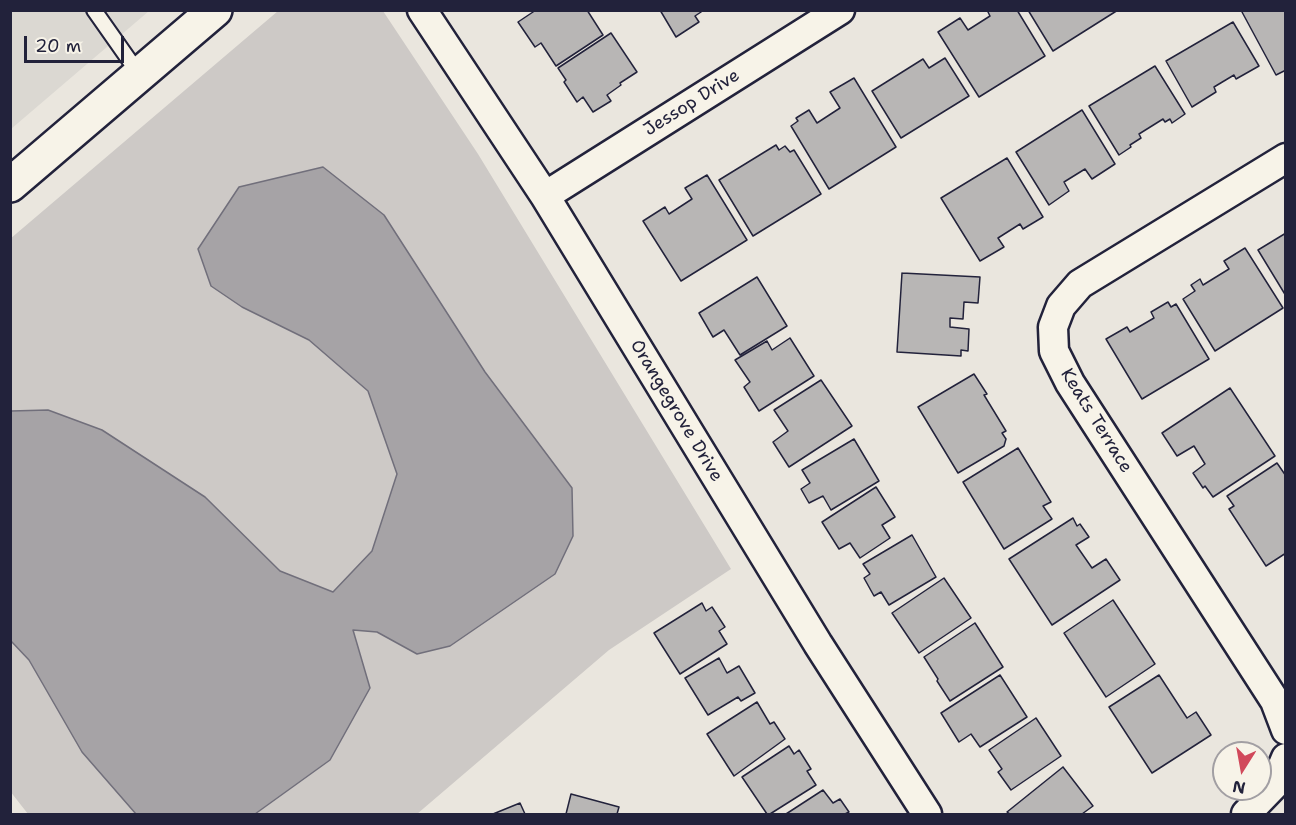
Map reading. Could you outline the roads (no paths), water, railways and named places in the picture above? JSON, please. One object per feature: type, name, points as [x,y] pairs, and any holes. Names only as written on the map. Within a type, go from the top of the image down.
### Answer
[{"type":"street","points":[[10,185],[215,10]]},
{"type":"street","name":"Orangegrove Drive","points":[[422,10],[545,196],[818,644],[927,814]]},
{"type":"street","name":"Jessop Drive","points":[[545,196],[840,10]]},
{"type":"street","name":"Keats Terrace","points":[[1286,158],[1080,284],[1061,306],[1053,327],[1054,351],[1070,383],[1275,701],[1286,730]]},
{"type":"street","points":[[1246,814],[1275,784],[1286,758]]},
{"type":"lane","points":[[94,10],[139,74]]}]
